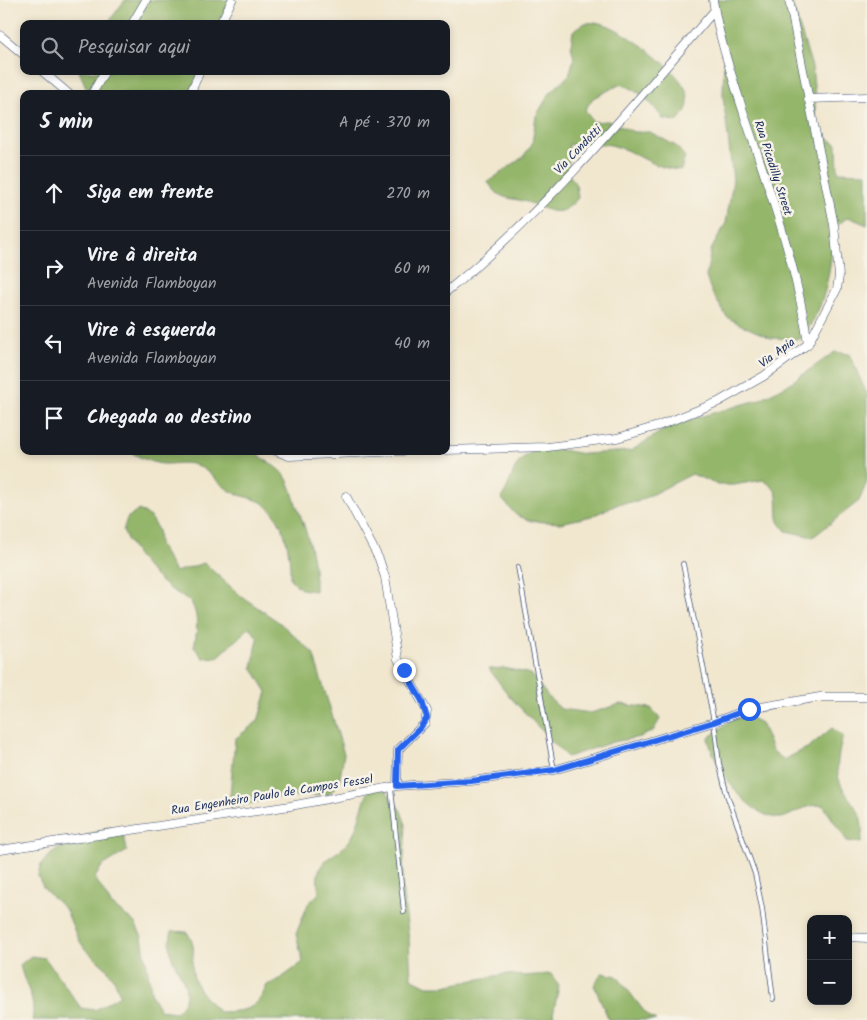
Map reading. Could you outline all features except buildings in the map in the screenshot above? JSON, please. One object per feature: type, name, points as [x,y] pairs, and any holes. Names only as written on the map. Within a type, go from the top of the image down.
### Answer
[{"type":"street","points":[[134,20],[146,0]]},
{"type":"street","points":[[222,20],[232,0]]},
{"type":"street","name":"Rua Picadilly Street","points":[[712,0],[723,49],[787,248],[798,289],[808,344]]},
{"type":"street","name":"Via Apia","points":[[450,450],[548,446],[617,438],[658,426],[718,402],[764,376],[808,344],[836,289],[839,276],[834,225],[789,0]]},
{"type":"street","name":"Via Condotti","points":[[450,289],[476,268],[598,146],[714,11]]},
{"type":"street","points":[[0,35],[20,52]]},
{"type":"street","points":[[47,75],[64,90]]},
{"type":"street","points":[[94,90],[103,75]]},
{"type":"street","points":[[192,90],[198,75]]},
{"type":"street","points":[[808,99],[867,97]]},
{"type":"street","points":[[286,455],[312,455]]},
{"type":"street","points":[[346,496],[378,558],[385,577],[398,659],[427,712],[425,723],[398,750],[394,787]]},
{"type":"street","name":"Rua Engenheiro Paulo de Campos Fessel","points":[[0,850],[290,806],[394,787],[471,781],[554,770],[714,722],[749,709],[791,700],[820,697],[867,697]]},
{"type":"street","points":[[852,937],[867,938]]},
{"type":"lane","points":[[683,564],[714,722],[719,763],[727,795],[755,874],[762,908],[773,999]]},
{"type":"lane","points":[[518,566],[554,770]]},
{"type":"lane","points":[[394,787],[404,912]]},
{"type":"green space","points":[[125,0],[236,0],[226,20],[110,20]]},
{"type":"green space","points":[[713,0],[791,0],[812,67],[815,95],[815,124],[823,136],[837,144],[838,172],[867,173],[867,225],[848,217],[836,226],[829,271],[822,299],[810,326],[800,339],[771,338],[727,317],[712,293],[706,277],[711,250],[726,223],[733,180],[723,95],[724,51]]},
{"type":"green space","points":[[585,23],[598,23],[610,26],[638,42],[666,65],[685,88],[688,105],[684,114],[677,121],[663,119],[645,98],[621,84],[593,98],[585,110],[593,122],[608,121],[634,132],[650,132],[676,146],[685,157],[681,170],[661,167],[629,151],[611,145],[576,146],[569,144],[568,173],[576,185],[578,198],[570,206],[558,212],[507,198],[496,192],[488,182],[523,157],[532,144],[536,116],[550,93],[569,75],[574,59],[571,45],[573,31]]},
{"type":"green space","points":[[81,75],[198,75],[191,90],[87,90]]},
{"type":"green space","points":[[835,352],[849,354],[867,394],[867,482],[859,501],[813,537],[786,531],[778,519],[776,492],[763,480],[734,485],[718,485],[692,474],[637,502],[621,503],[592,516],[560,523],[531,521],[516,515],[501,498],[518,463],[540,446],[584,454],[631,451],[671,425],[758,400],[786,386]]},
{"type":"green space","points":[[136,455],[260,455],[285,476],[289,484],[311,549],[315,591],[301,589],[290,579],[285,535],[275,515],[268,507],[259,501],[229,490],[202,468],[192,464],[156,463]]},
{"type":"green space","points":[[139,510],[150,517],[158,530],[159,544],[175,572],[204,563],[241,596],[280,623],[313,653],[344,754],[339,783],[329,794],[269,798],[255,803],[229,807],[235,739],[258,721],[267,692],[252,667],[258,639],[250,627],[218,657],[203,658],[194,647],[197,631],[192,604],[162,583],[149,570],[132,548],[123,531],[127,518]]},
{"type":"green space","points":[[504,668],[531,674],[550,699],[561,709],[591,713],[620,704],[651,708],[660,719],[653,731],[640,737],[613,742],[567,757],[510,697],[489,669]]},
{"type":"green space","points":[[748,716],[761,723],[772,750],[783,760],[809,747],[832,728],[843,736],[838,757],[838,774],[843,788],[859,814],[862,831],[861,843],[847,841],[823,805],[810,806],[786,817],[779,818],[755,809],[744,800],[717,762],[708,738],[731,720]]},
{"type":"green space","points":[[383,786],[401,811],[406,825],[402,886],[409,940],[411,978],[427,986],[444,986],[505,974],[522,976],[551,974],[559,986],[553,1014],[557,1020],[32,1020],[33,1006],[20,965],[31,956],[45,958],[81,1008],[95,1010],[120,995],[115,981],[107,969],[85,949],[77,937],[66,910],[44,889],[38,876],[42,863],[57,850],[109,827],[123,835],[127,851],[102,866],[95,878],[111,904],[135,923],[142,937],[152,996],[160,1010],[176,1012],[185,999],[186,990],[184,982],[171,952],[172,931],[187,932],[191,938],[193,944],[192,967],[194,979],[199,990],[207,999],[219,1012],[243,1010],[254,1005],[259,1000],[267,985],[280,979],[303,962],[296,934],[308,904],[319,893],[319,870],[323,863],[341,849],[353,835],[369,791]]},
{"type":"green space","points":[[602,973],[617,976],[647,1015],[656,1020],[609,1020],[594,985]]},
{"type":"route","points":[[404,670],[422,701],[427,712],[427,718],[425,723],[398,750],[396,756],[397,786],[471,781],[554,770],[689,730],[749,709]]}]
